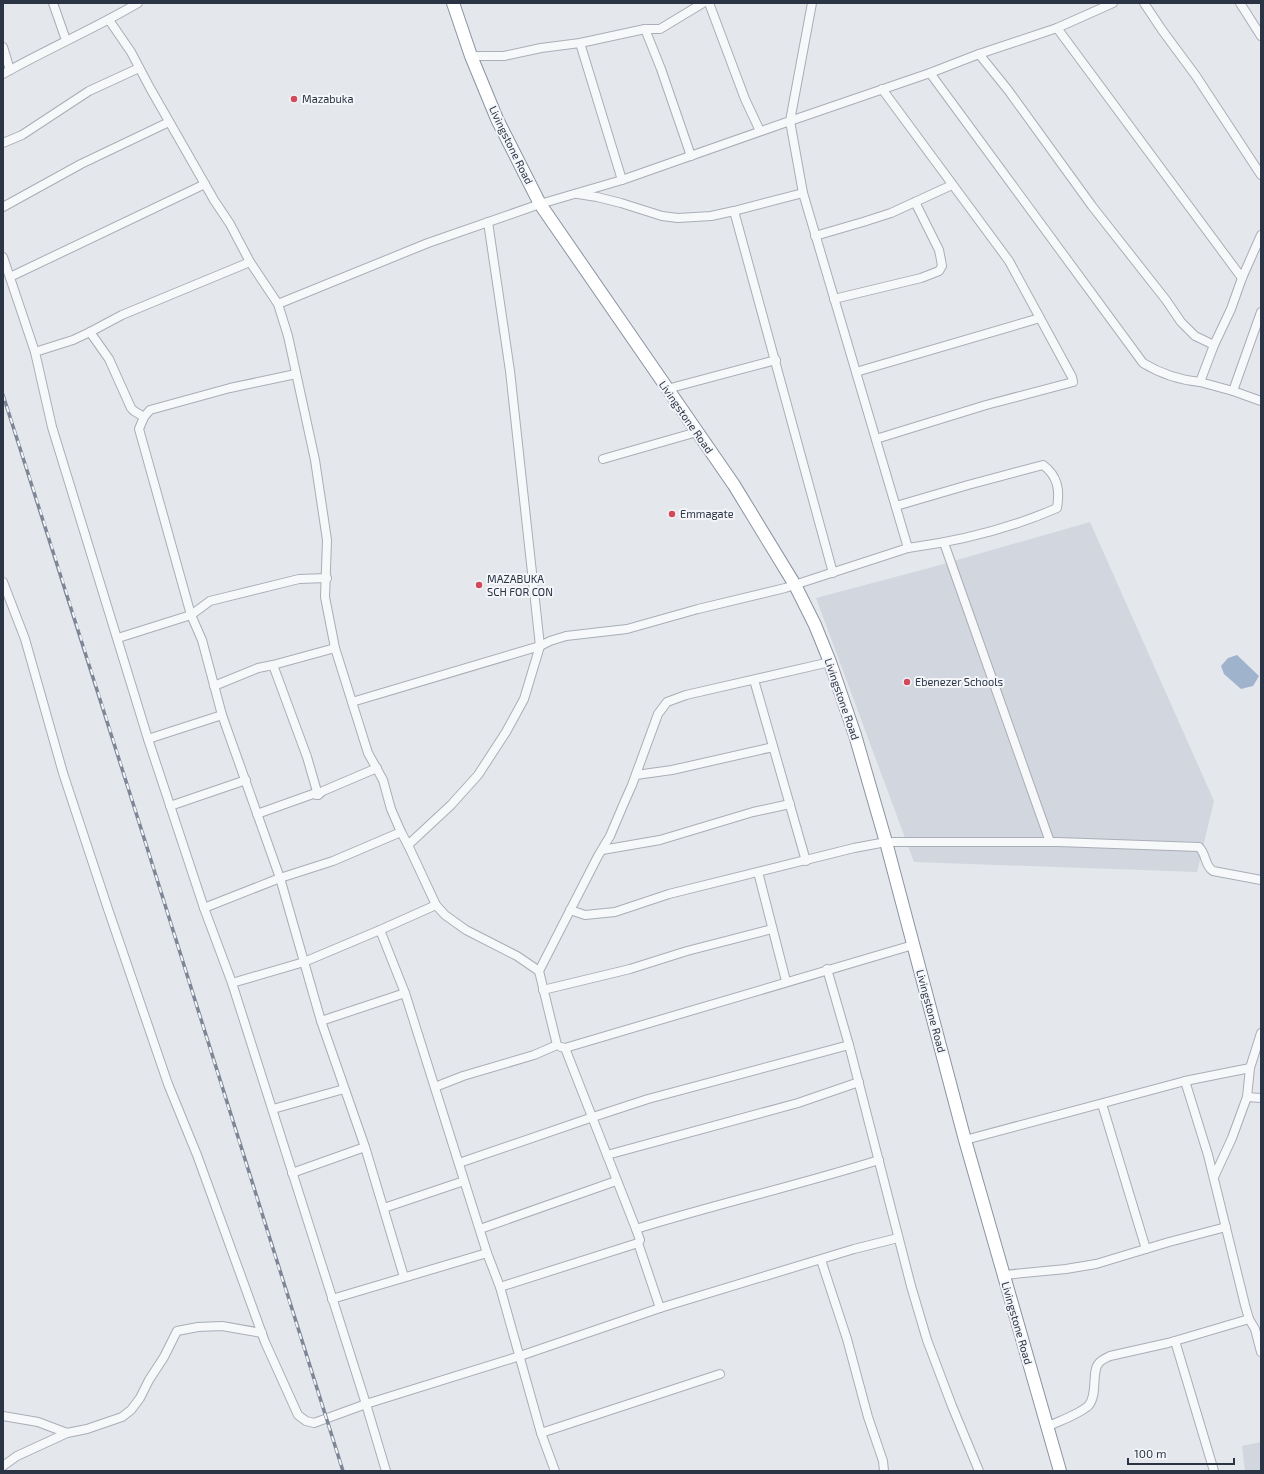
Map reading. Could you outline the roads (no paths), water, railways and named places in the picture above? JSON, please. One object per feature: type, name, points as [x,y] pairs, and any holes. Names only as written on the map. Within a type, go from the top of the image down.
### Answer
[{"type":"highway","name":"Livingstone Road","points":[[453,3],[471,56],[497,119],[540,204],[734,485],[795,584],[815,625],[830,662],[855,735],[886,842],[965,1140],[1060,1471]]},
{"type":"street","points":[[53,3],[66,40]]},
{"type":"street","points":[[3,47],[6,72],[66,40],[109,20],[138,3]]},
{"type":"street","points":[[471,56],[504,56],[541,48],[580,43],[645,30],[660,29],[704,3]]},
{"type":"street","points":[[709,3],[745,99],[760,132]]},
{"type":"street","points":[[812,3],[790,121],[803,193],[908,548]]},
{"type":"street","points":[[278,304],[428,243],[540,204],[622,180],[930,73],[979,54],[1057,28],[1113,3]]},
{"type":"street","points":[[1144,3],[1196,76],[1261,175]]},
{"type":"street","points":[[1240,3],[1261,36]]},
{"type":"street","points":[[109,20],[131,52],[204,184],[230,224],[250,262],[278,304],[288,336],[315,460],[327,540],[327,578],[325,597],[335,648],[368,753],[383,780],[391,809],[401,832],[436,905],[445,915],[466,930],[517,956],[539,971]]},
{"type":"street","points":[[1057,28],[1242,278]]},
{"type":"street","points":[[645,30],[661,69],[691,156]]},
{"type":"street","points":[[580,43],[622,180]]},
{"type":"street","points":[[979,54],[1008,90],[1092,206],[1166,300],[1181,322],[1195,336],[1214,344]]},
{"type":"street","points":[[3,143],[22,135],[89,91],[139,68]]},
{"type":"street","points":[[930,73],[1143,363],[1155,370],[1171,376],[1234,391],[1261,401]]},
{"type":"street","points":[[876,440],[986,406],[1073,382],[1072,377],[1009,261],[882,89]]},
{"type":"street","points":[[3,208],[81,164],[169,122]]},
{"type":"street","points":[[10,277],[204,184]]},
{"type":"street","points":[[815,236],[892,213],[952,185]]},
{"type":"street","points":[[574,194],[603,198],[662,216],[678,218],[711,216],[803,193]]},
{"type":"street","points":[[834,299],[921,278],[939,271],[942,266],[939,250],[915,202]]},
{"type":"street","points":[[734,211],[776,360],[833,573]]},
{"type":"street","points":[[408,844],[451,806],[478,775],[506,732],[524,699],[540,646],[510,371],[488,222]]},
{"type":"street","points":[[1200,382],[1214,344],[1231,309],[1242,278],[1261,235]]},
{"type":"street","points":[[3,257],[35,352],[52,427],[148,739],[204,908],[232,983],[386,1471]]},
{"type":"street","points":[[35,352],[73,340],[122,315],[250,262]]},
{"type":"street","points":[[1234,391],[1261,312]]},
{"type":"street","points":[[856,372],[1040,318]]},
{"type":"street","points":[[90,332],[109,359],[131,408],[144,417]]},
{"type":"street","points":[[667,388],[776,360]]},
{"type":"street","points":[[296,374],[230,388],[150,410],[144,417],[139,429],[190,615],[202,640],[222,715],[280,878],[321,1021],[365,1146],[404,1277]]},
{"type":"street","points":[[603,459],[697,432]]},
{"type":"street","points":[[352,702],[540,646],[566,636],[627,628],[795,584],[908,548],[944,543],[1016,525],[1058,508],[1059,498],[1056,480],[1052,472],[1043,465],[896,506]]},
{"type":"street","points":[[944,543],[1050,842]]},
{"type":"street","points":[[118,638],[190,615],[210,601],[299,579],[327,578]]},
{"type":"street","points":[[3,582],[24,639],[64,773],[108,909],[168,1084],[197,1155],[262,1332],[298,1415],[302,1419],[314,1423],[366,1404],[520,1356],[660,1308],[854,1249],[898,1238]]},
{"type":"street","points":[[214,686],[258,668],[335,648]]},
{"type":"street","points":[[557,1045],[539,971],[610,836],[636,775],[658,714],[667,702],[686,695],[830,662]]},
{"type":"street","points":[[273,665],[308,757],[318,794]]},
{"type":"street","points":[[754,680],[806,860]]},
{"type":"street","points":[[148,739],[222,715]]},
{"type":"street","points":[[636,775],[672,770],[773,747]]},
{"type":"street","points":[[257,814],[313,794],[318,794],[377,768]]},
{"type":"street","points":[[170,806],[246,780]]},
{"type":"street","points":[[602,850],[660,840],[753,812],[790,804]]},
{"type":"street","points":[[204,908],[280,878],[333,861],[401,832]]},
{"type":"street","points":[[570,910],[585,915],[615,912],[669,894],[854,848],[886,842],[1050,842],[1199,848],[1204,852],[1208,868],[1213,871],[1261,880]]},
{"type":"street","points":[[758,872],[786,981]]},
{"type":"street","points":[[232,983],[304,962],[436,905]]},
{"type":"street","points":[[543,990],[630,969],[687,951],[772,929]]},
{"type":"street","points":[[380,930],[405,993],[487,1253],[500,1287],[541,1432],[555,1471]]},
{"type":"street","points":[[435,1087],[463,1076],[534,1055],[557,1045],[565,1048],[786,981],[913,945]]},
{"type":"street","points":[[827,970],[880,1160],[911,1286],[928,1340],[952,1406],[979,1471]]},
{"type":"street","points":[[321,1021],[405,993]]},
{"type":"street","points":[[1214,1177],[1232,1138],[1247,1097],[1250,1068],[1261,1033]]},
{"type":"street","points":[[459,1163],[593,1117],[678,1091],[849,1045]]},
{"type":"street","points":[[565,1048],[636,1229],[640,1240],[638,1243],[660,1308]]},
{"type":"street","points":[[965,1140],[1185,1081],[1250,1068]]},
{"type":"street","points":[[1185,1081],[1214,1177],[1249,1319],[1255,1329],[1261,1352]]},
{"type":"street","points":[[607,1155],[798,1103],[859,1082]]},
{"type":"street","points":[[272,1109],[344,1089]]},
{"type":"street","points":[[1247,1097],[1261,1098]]},
{"type":"street","points":[[1102,1104],[1146,1249]]},
{"type":"street","points":[[292,1174],[365,1146]]},
{"type":"street","points":[[636,1229],[760,1193],[814,1180],[880,1160]]},
{"type":"street","points":[[384,1208],[464,1181]]},
{"type":"street","points":[[480,1229],[616,1181]]},
{"type":"street","points":[[1004,1276],[1096,1264],[1226,1227]]},
{"type":"street","points":[[500,1287],[638,1243]]},
{"type":"street","points":[[332,1299],[487,1253]]},
{"type":"street","points":[[821,1260],[847,1339],[868,1417],[883,1461],[884,1471]]},
{"type":"street","points":[[1047,1427],[1075,1414],[1089,1405],[1096,1381],[1096,1369],[1098,1363],[1102,1360],[1110,1356],[1175,1341],[1249,1319]]},
{"type":"street","points":[[3,1466],[17,1456],[67,1433],[87,1430],[122,1417],[131,1410],[140,1398],[177,1331],[198,1327],[222,1326],[262,1332]]},
{"type":"street","points":[[1175,1341],[1214,1471]]},
{"type":"street","points":[[541,1432],[720,1374]]},
{"type":"street","points":[[3,1416],[38,1422],[67,1433]]},
{"type":"water","points":[[1237,655],[1259,676],[1253,686],[1241,689],[1224,674],[1221,666],[1228,658]]},
{"type":"railway","points":[[3,395],[343,1471]]},
{"type":"place","name":"Mazabuka","points":[[294,99]]},
{"type":"place","name":"Emmagate","points":[[672,514]]},
{"type":"place","name":"MAZABUKA SCH FOR CON","points":[[479,585]]},
{"type":"place","name":"Ebenezer Schools","points":[[907,682]]}]
